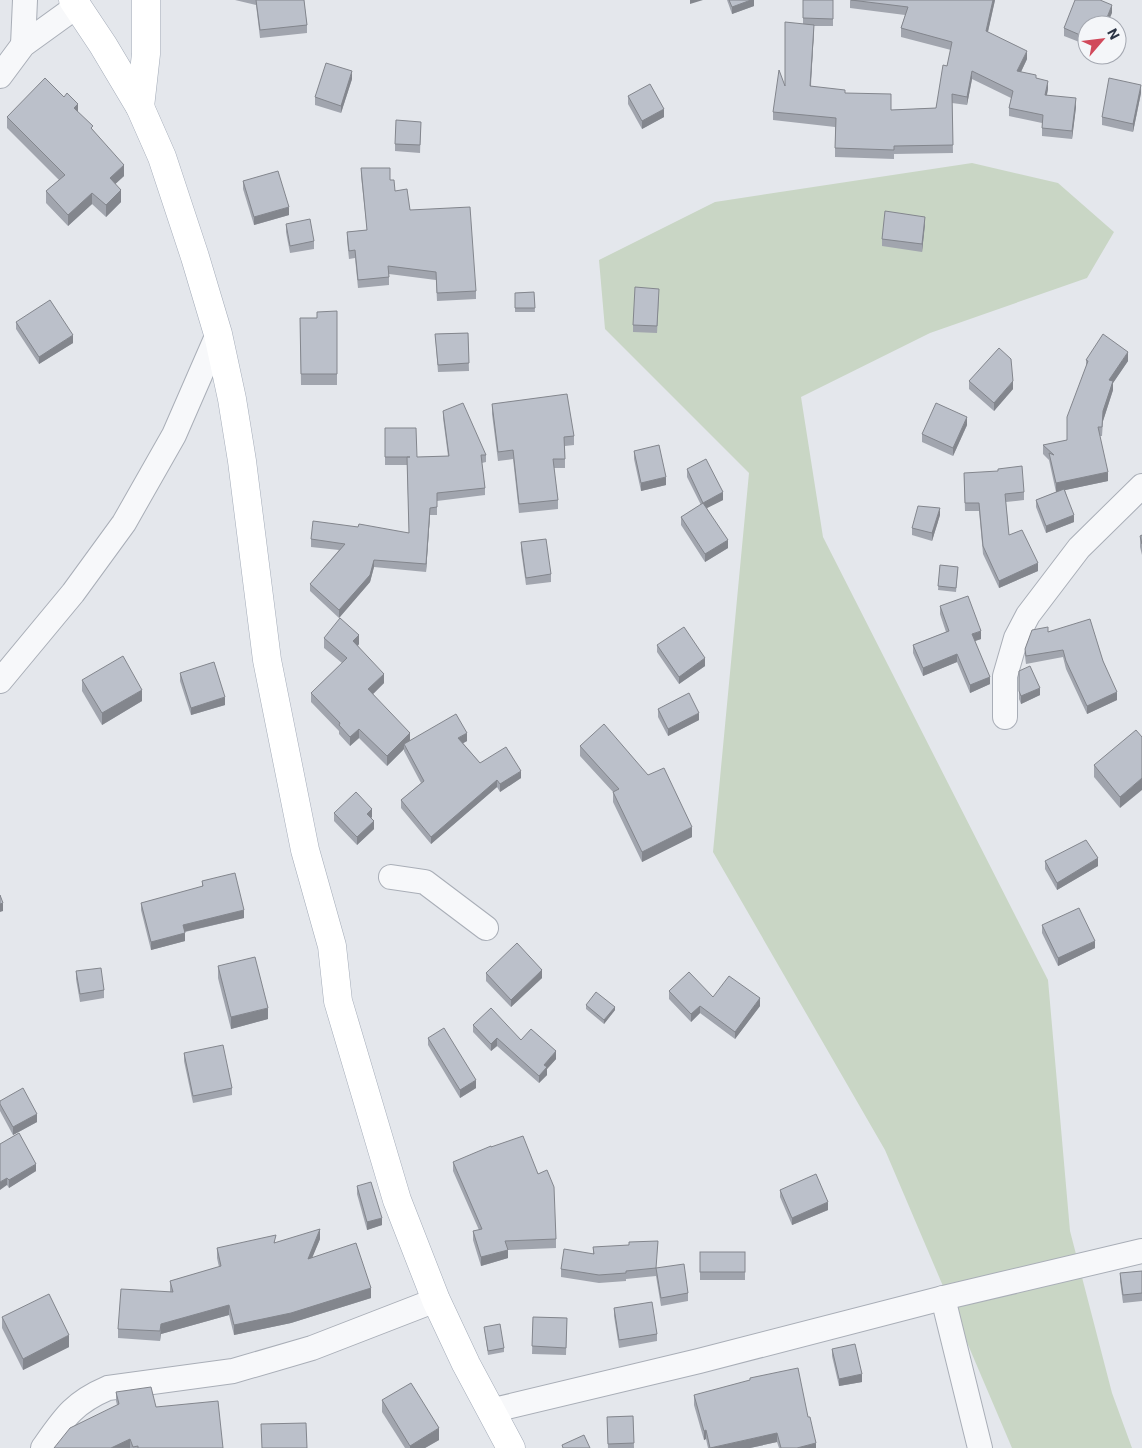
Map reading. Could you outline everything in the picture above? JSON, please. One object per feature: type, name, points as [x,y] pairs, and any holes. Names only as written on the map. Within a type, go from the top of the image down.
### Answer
[{"type":"main road","points":[[140,107],[146,54],[146,0]]},
{"type":"main road","points":[[78,2],[140,107],[162,157],[195,257],[218,334],[232,399],[242,461],[267,660],[305,850],[332,946],[338,1001],[397,1200],[436,1300],[466,1364],[511,1448]]},
{"type":"street","points":[[22,45],[25,0]]},
{"type":"street","points":[[0,76],[22,45],[78,2]]},
{"type":"street","points":[[0,681],[73,593],[124,523],[174,436],[218,334]]},
{"type":"street","points":[[1005,717],[1005,676],[1016,638],[1028,615],[1079,548],[1142,486]]},
{"type":"street","points":[[391,877],[425,882],[486,928]]},
{"type":"street","points":[[490,1411],[690,1363],[943,1298],[1142,1251]]},
{"type":"street","points":[[943,1298],[980,1448]]},
{"type":"street","points":[[43,1448],[66,1415],[89,1396],[108,1388],[233,1371],[312,1348],[436,1300]]},
{"type":"green space","points":[[972,163],[1058,183],[1114,232],[1087,278],[930,333],[801,397],[823,537],[1048,980],[1070,1231],[1112,1393],[1132,1448],[1012,1448],[885,1150],[713,852],[749,473],[605,329],[599,260],[715,202]]},
{"type":"building","points":[[256,0],[304,0],[307,25],[260,30]]},
{"type":"building","points":[[729,0],[751,0],[732,7]]},
{"type":"building","points":[[803,0],[833,0],[833,19],[803,18]]},
{"type":"building","points":[[851,0],[993,0],[986,31],[1027,51],[1017,71],[1036,75],[1036,78],[1048,81],[1045,95],[1076,98],[1072,131],[1042,128],[1043,115],[1009,108],[1013,91],[972,71],[967,97],[952,94],[953,145],[894,146],[894,150],[835,148],[836,118],[773,112],[779,70],[785,86],[785,22],[814,25],[810,86],[845,90],[845,93],[891,94],[891,110],[936,108],[943,65],[947,66],[952,42],[901,28],[908,7]]},
{"type":"building","points":[[1075,0],[1100,0],[1112,5],[1108,15],[1077,15],[1077,34],[1064,28]]},
{"type":"building","points":[[326,63],[352,71],[341,106],[315,97]]},
{"type":"building","points":[[45,78],[64,97],[67,93],[78,104],[74,108],[93,126],[91,128],[124,165],[110,178],[121,190],[106,205],[92,193],[68,215],[46,191],[65,175],[7,117]]},
{"type":"building","points":[[1109,78],[1141,85],[1133,124],[1102,117]]},
{"type":"building","points":[[650,84],[664,109],[642,121],[628,96]]},
{"type":"building","points":[[396,120],[421,122],[420,145],[395,144]]},
{"type":"building","points":[[361,168],[390,168],[390,180],[394,180],[395,191],[407,189],[410,210],[470,207],[476,291],[437,293],[436,272],[388,266],[389,277],[358,280],[355,250],[349,251],[347,232],[367,230]]},
{"type":"building","points":[[278,171],[289,207],[254,217],[243,181]]},
{"type":"building","points":[[885,211],[925,217],[922,244],[882,239]]},
{"type":"building","points":[[310,219],[314,241],[290,246],[286,224]]},
{"type":"building","points":[[635,287],[659,289],[657,326],[633,325]]},
{"type":"building","points":[[534,292],[535,308],[515,308],[515,293]]},
{"type":"building","points":[[50,300],[73,335],[39,357],[16,322]]},
{"type":"building","points":[[337,311],[337,374],[301,374],[300,318],[317,318],[317,312]]},
{"type":"building","points":[[468,333],[469,363],[438,365],[435,334]]},
{"type":"building","points":[[1103,334],[1128,352],[1109,380],[1113,381],[1103,411],[1102,427],[1098,427],[1108,472],[1056,483],[1049,453],[1054,455],[1043,445],[1067,440],[1067,417],[1088,361],[1086,360]]},
{"type":"building","points":[[999,348],[1011,359],[1013,381],[994,403],[969,381]]},
{"type":"building","points":[[567,394],[574,436],[564,437],[565,459],[553,459],[558,500],[519,504],[513,450],[498,452],[492,404]]},
{"type":"building","points":[[463,403],[486,455],[481,455],[485,488],[437,493],[437,507],[430,508],[426,564],[374,560],[370,575],[339,610],[310,584],[345,544],[311,539],[313,521],[358,527],[359,524],[409,533],[407,457],[385,457],[385,428],[416,428],[417,457],[449,456],[443,411]]},
{"type":"building","points":[[936,403],[967,417],[953,448],[922,434]]},
{"type":"building","points":[[659,445],[666,477],[641,483],[634,451]]},
{"type":"building","points":[[706,459],[723,492],[703,503],[687,469]]},
{"type":"building","points":[[1022,466],[1024,492],[1005,494],[1009,535],[1022,530],[1038,563],[999,581],[983,546],[979,503],[965,503],[964,473],[998,471],[998,469]]},
{"type":"building","points":[[1064,489],[1074,515],[1046,526],[1036,500]]},
{"type":"building","points":[[703,503],[728,540],[705,554],[681,517]]},
{"type":"building","points":[[918,506],[940,508],[932,533],[912,528]]},
{"type":"building","points":[[546,539],[551,574],[526,578],[521,542]]},
{"type":"building","points":[[940,565],[958,567],[956,588],[938,586]]},
{"type":"building","points":[[968,596],[981,631],[972,634],[990,677],[970,685],[957,654],[923,668],[913,645],[949,631],[940,606]]},
{"type":"building","points":[[340,618],[359,635],[353,641],[384,674],[368,689],[410,733],[387,756],[359,729],[350,737],[339,725],[340,723],[311,693],[347,658],[324,638]]},
{"type":"building","points":[[1090,619],[1103,661],[1117,692],[1087,706],[1066,661],[1063,650],[1026,656],[1025,649],[1032,630],[1048,627],[1048,632]]},
{"type":"building","points":[[684,627],[705,658],[679,677],[657,645]]},
{"type":"building","points":[[123,656],[142,690],[102,713],[82,680]]},
{"type":"building","points":[[214,662],[225,697],[191,708],[180,673]]},
{"type":"building","points":[[1030,666],[1040,688],[1021,696],[1019,691],[1019,671]]},
{"type":"building","points":[[689,693],[699,713],[668,729],[658,709]]},
{"type":"building","points":[[456,714],[467,733],[458,738],[480,763],[506,747],[521,771],[500,784],[497,780],[431,837],[401,800],[424,781],[404,744]]},
{"type":"building","points":[[604,724],[648,775],[664,768],[692,827],[642,852],[613,792],[619,789],[580,746]]},
{"type":"building","points":[[1136,730],[1142,737],[1142,778],[1120,797],[1094,765]]},
{"type":"building","points":[[356,792],[372,809],[367,814],[374,821],[357,837],[334,813]]},
{"type":"building","points":[[1086,840],[1098,858],[1057,883],[1045,861]]},
{"type":"building","points":[[235,873],[244,910],[183,925],[185,933],[151,942],[141,903],[203,886],[202,881]]},
{"type":"building","points":[[1079,908],[1095,941],[1058,958],[1042,925]]},
{"type":"building","points":[[517,943],[542,970],[511,1000],[486,973]]},
{"type":"building","points":[[255,957],[268,1008],[231,1017],[218,966]]},
{"type":"building","points":[[101,968],[104,990],[80,994],[76,971]]},
{"type":"building","points":[[689,972],[713,997],[729,976],[760,998],[735,1032],[700,1006],[691,1014],[669,991]]},
{"type":"building","points":[[596,992],[615,1007],[604,1020],[586,1005]]},
{"type":"building","points":[[491,1008],[521,1040],[531,1029],[556,1051],[544,1065],[547,1067],[539,1076],[497,1038],[491,1044],[473,1025]]},
{"type":"building","points":[[444,1028],[476,1080],[460,1090],[428,1038]]},
{"type":"building","points":[[223,1045],[232,1088],[193,1096],[184,1053]]},
{"type":"building","points":[[23,1088],[37,1114],[13,1127],[0,1101]]},
{"type":"building","points":[[19,1133],[36,1164],[9,1180],[7,1178],[0,1182],[0,1144]]},
{"type":"building","points":[[523,1136],[538,1174],[547,1170],[554,1187],[556,1239],[505,1241],[508,1250],[481,1257],[473,1231],[482,1229],[453,1162],[491,1146]]},
{"type":"building","points":[[816,1174],[828,1202],[792,1218],[780,1190]]},
{"type":"building","points":[[371,1182],[382,1218],[367,1222],[357,1186]]},
{"type":"building","points":[[320,1229],[308,1259],[356,1243],[371,1288],[291,1313],[234,1325],[229,1305],[161,1324],[160,1331],[118,1329],[121,1289],[173,1292],[170,1281],[221,1266],[217,1248],[276,1235],[274,1243]]},
{"type":"building","points":[[658,1241],[656,1268],[599,1275],[561,1269],[564,1249],[594,1254],[593,1247],[629,1245],[629,1242]]},
{"type":"building","points":[[700,1252],[745,1252],[745,1272],[700,1272]]},
{"type":"building","points":[[684,1264],[688,1293],[661,1298],[656,1268]]},
{"type":"building","points":[[1142,1271],[1142,1293],[1123,1295],[1120,1273]]},
{"type":"building","points":[[49,1294],[69,1335],[23,1359],[2,1317]]},
{"type":"building","points":[[652,1302],[657,1334],[619,1340],[614,1308]]},
{"type":"building","points":[[533,1317],[567,1318],[566,1348],[532,1346]]},
{"type":"building","points":[[500,1324],[504,1348],[488,1351],[484,1327]]},
{"type":"building","points":[[855,1344],[862,1374],[839,1379],[832,1349]]},
{"type":"building","points":[[798,1368],[808,1417],[810,1417],[816,1443],[797,1448],[781,1448],[777,1433],[710,1448],[694,1395],[750,1380],[750,1378]]},
{"type":"building","points":[[411,1383],[439,1428],[410,1446],[382,1400]]},
{"type":"building","points":[[151,1387],[156,1407],[218,1401],[223,1448],[138,1448],[138,1446],[133,1447],[130,1439],[111,1448],[54,1448],[70,1428],[119,1404],[116,1392]]},
{"type":"building","points":[[633,1416],[634,1443],[608,1444],[607,1417]]},
{"type":"building","points":[[306,1423],[307,1448],[262,1448],[261,1424]]},
{"type":"building","points":[[584,1435],[590,1448],[563,1448],[562,1445]]}]
